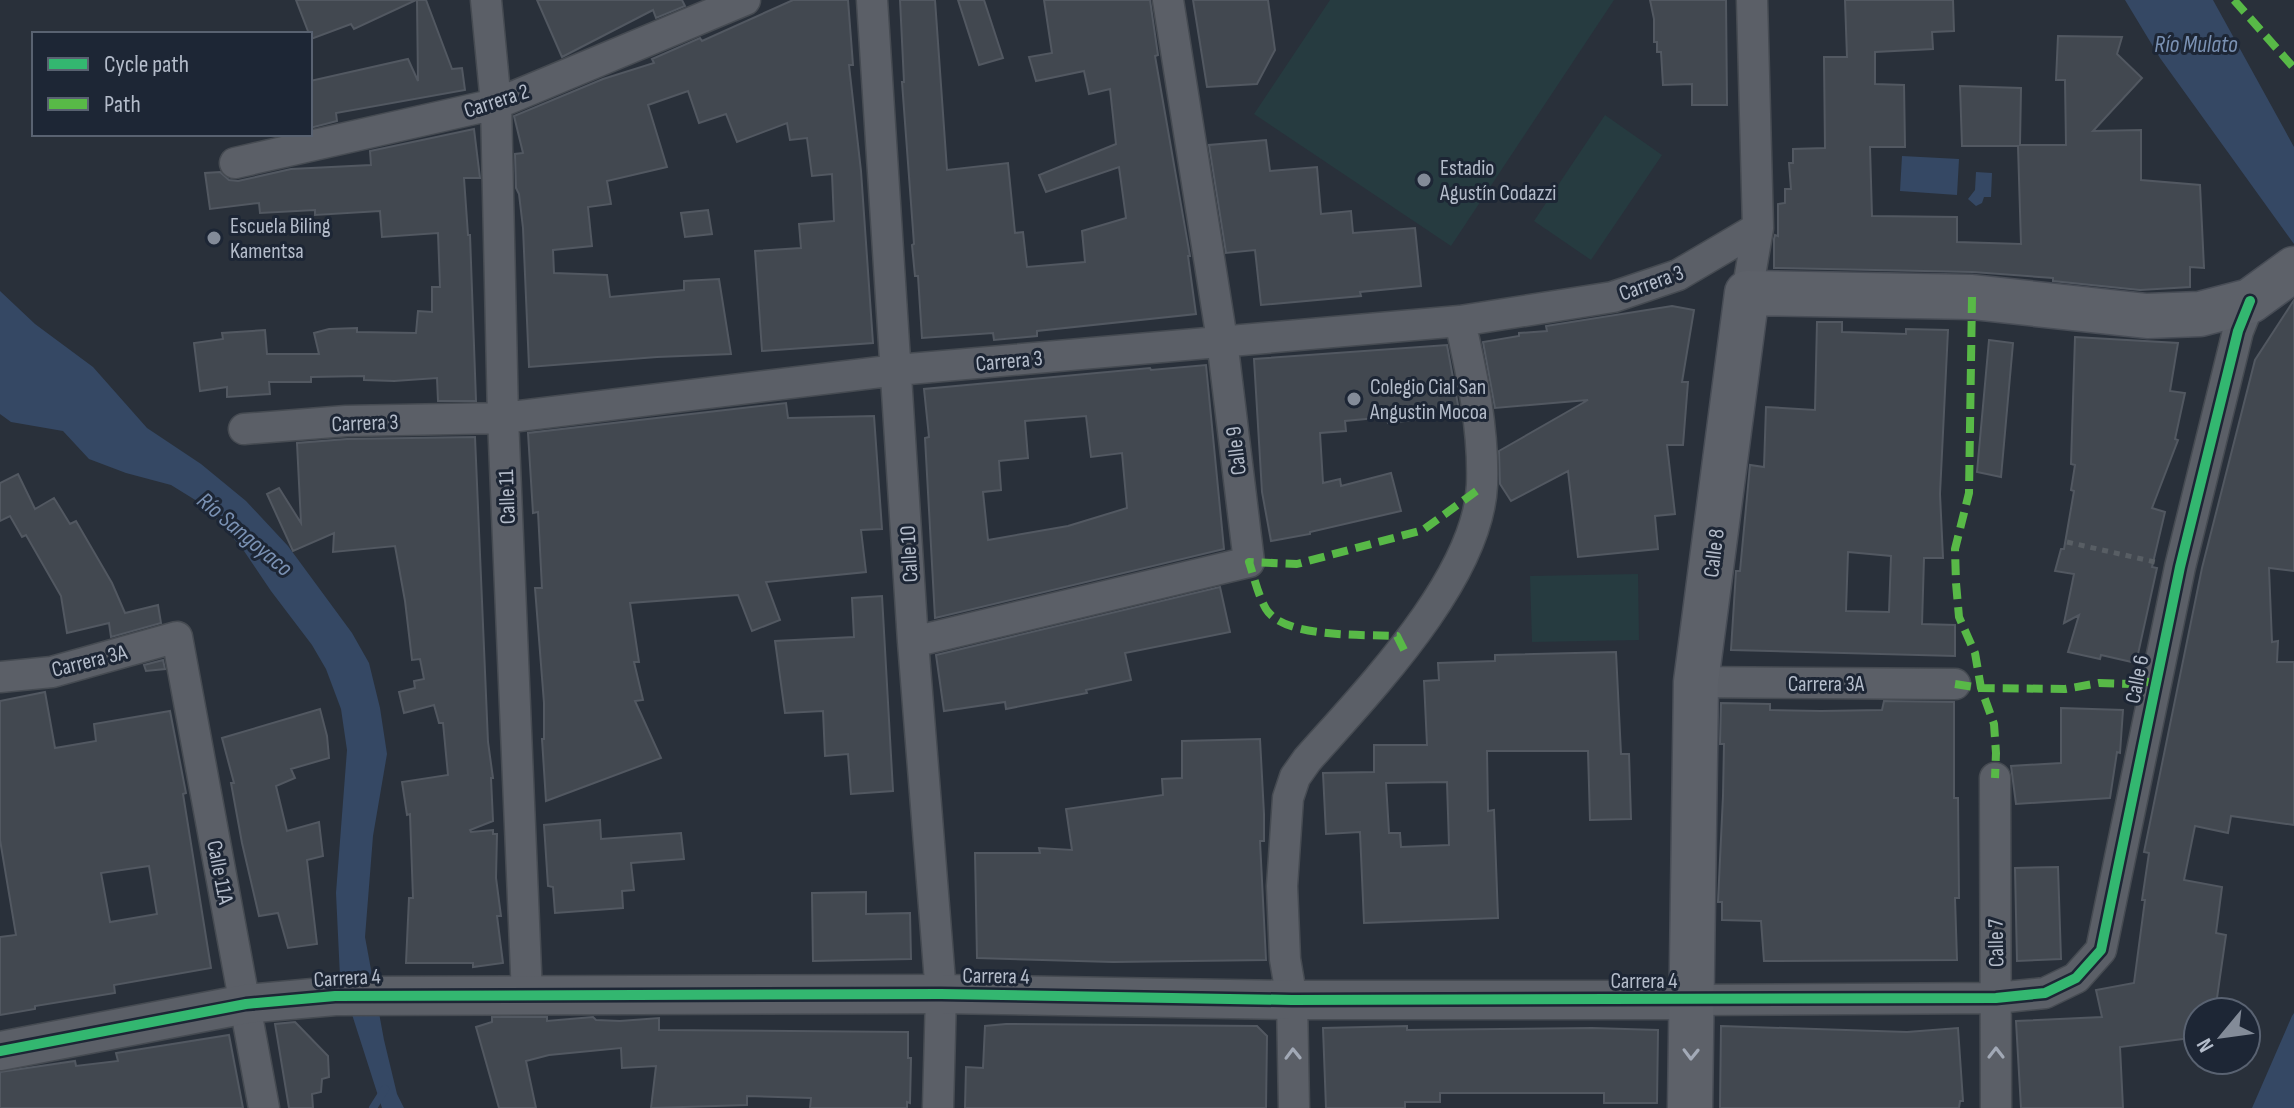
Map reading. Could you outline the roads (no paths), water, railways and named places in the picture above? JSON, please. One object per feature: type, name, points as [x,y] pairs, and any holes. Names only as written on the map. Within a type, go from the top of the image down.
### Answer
[{"type":"main road","points":[[1747,293],[1972,297],[2147,316],[2200,314],[2250,301],[2294,269]]},
{"type":"main road","name":"Calle 8","points":[[1690,1108],[1696,682],[1747,293]]},
{"type":"street","name":"Calle 11","points":[[486,0],[496,104],[503,418],[527,995]]},
{"type":"street","name":"Carrera 2","points":[[235,163],[496,104],[745,0]]},
{"type":"street","name":"Calle 10","points":[[872,0],[913,642],[941,994],[938,1108]]},
{"type":"street","name":"Calle 9","points":[[913,642],[1249,562],[1222,340],[1168,0]]},
{"type":"street","name":"Calle 8","points":[[1747,293],[1758,228],[1752,0]]},
{"type":"street","name":"Carrera 3","points":[[244,429],[346,421],[503,418],[897,370],[1460,321],[1613,297],[1678,275],[1758,228]]},
{"type":"street","name":"Calle 6","points":[[1996,998],[2045,993],[2076,978],[2101,950],[2180,567],[2238,331],[2250,301]]},
{"type":"street","points":[[1294,1108],[1292,1000],[1285,959],[1282,886],[1288,798],[1295,777],[1307,760],[1404,650],[1454,570],[1473,526],[1482,487],[1478,398],[1460,321]]},
{"type":"street","name":"Carrera 3A","points":[[0,677],[52,672],[177,637]]},
{"type":"street","name":"Calle 11A","points":[[177,637],[264,1108]]},
{"type":"street","name":"Carrera 3A","points":[[1696,682],[1955,684]]},
{"type":"street","name":"Calle 7","points":[[1995,778],[1996,1108]]},
{"type":"street","name":"Carrera 4","points":[[0,1051],[246,1004],[335,996],[406,994],[941,994],[1292,1000],[1996,998]]},
{"type":"water","name":"Río Mulato","points":[[2125,0],[2213,0],[2294,147],[2294,244],[2160,58]]},
{"type":"water","points":[[1902,156],[1959,159],[1957,195],[1900,191]]},
{"type":"water","points":[[1976,172],[1992,173],[1991,197],[1984,197],[1982,203],[1976,206],[1968,199],[1975,190]]},
{"type":"water","name":"Río Sangoyaco","points":[[0,291],[35,324],[93,367],[147,428],[201,464],[246,501],[288,546],[352,633],[369,663],[387,754],[373,836],[365,937],[384,1040],[397,1094],[404,1108],[382,1108],[340,977],[336,893],[347,750],[341,709],[326,669],[242,548],[205,506],[171,485],[89,459],[63,431],[11,422],[0,414]]},
{"type":"water","points":[[2294,1013],[2294,1108],[2252,1108],[2292,1016]]},
{"type":"waterway","points":[[373,1108],[385,1089]]},
{"type":"place","name":"Estadio Agustín Codazzi","points":[[1424,180]]},
{"type":"place","name":"Escuela Biling Kamentsa","points":[[214,238]]},
{"type":"place","name":"Colegio Cial San Angustin Mocoa","points":[[1354,399]]}]
